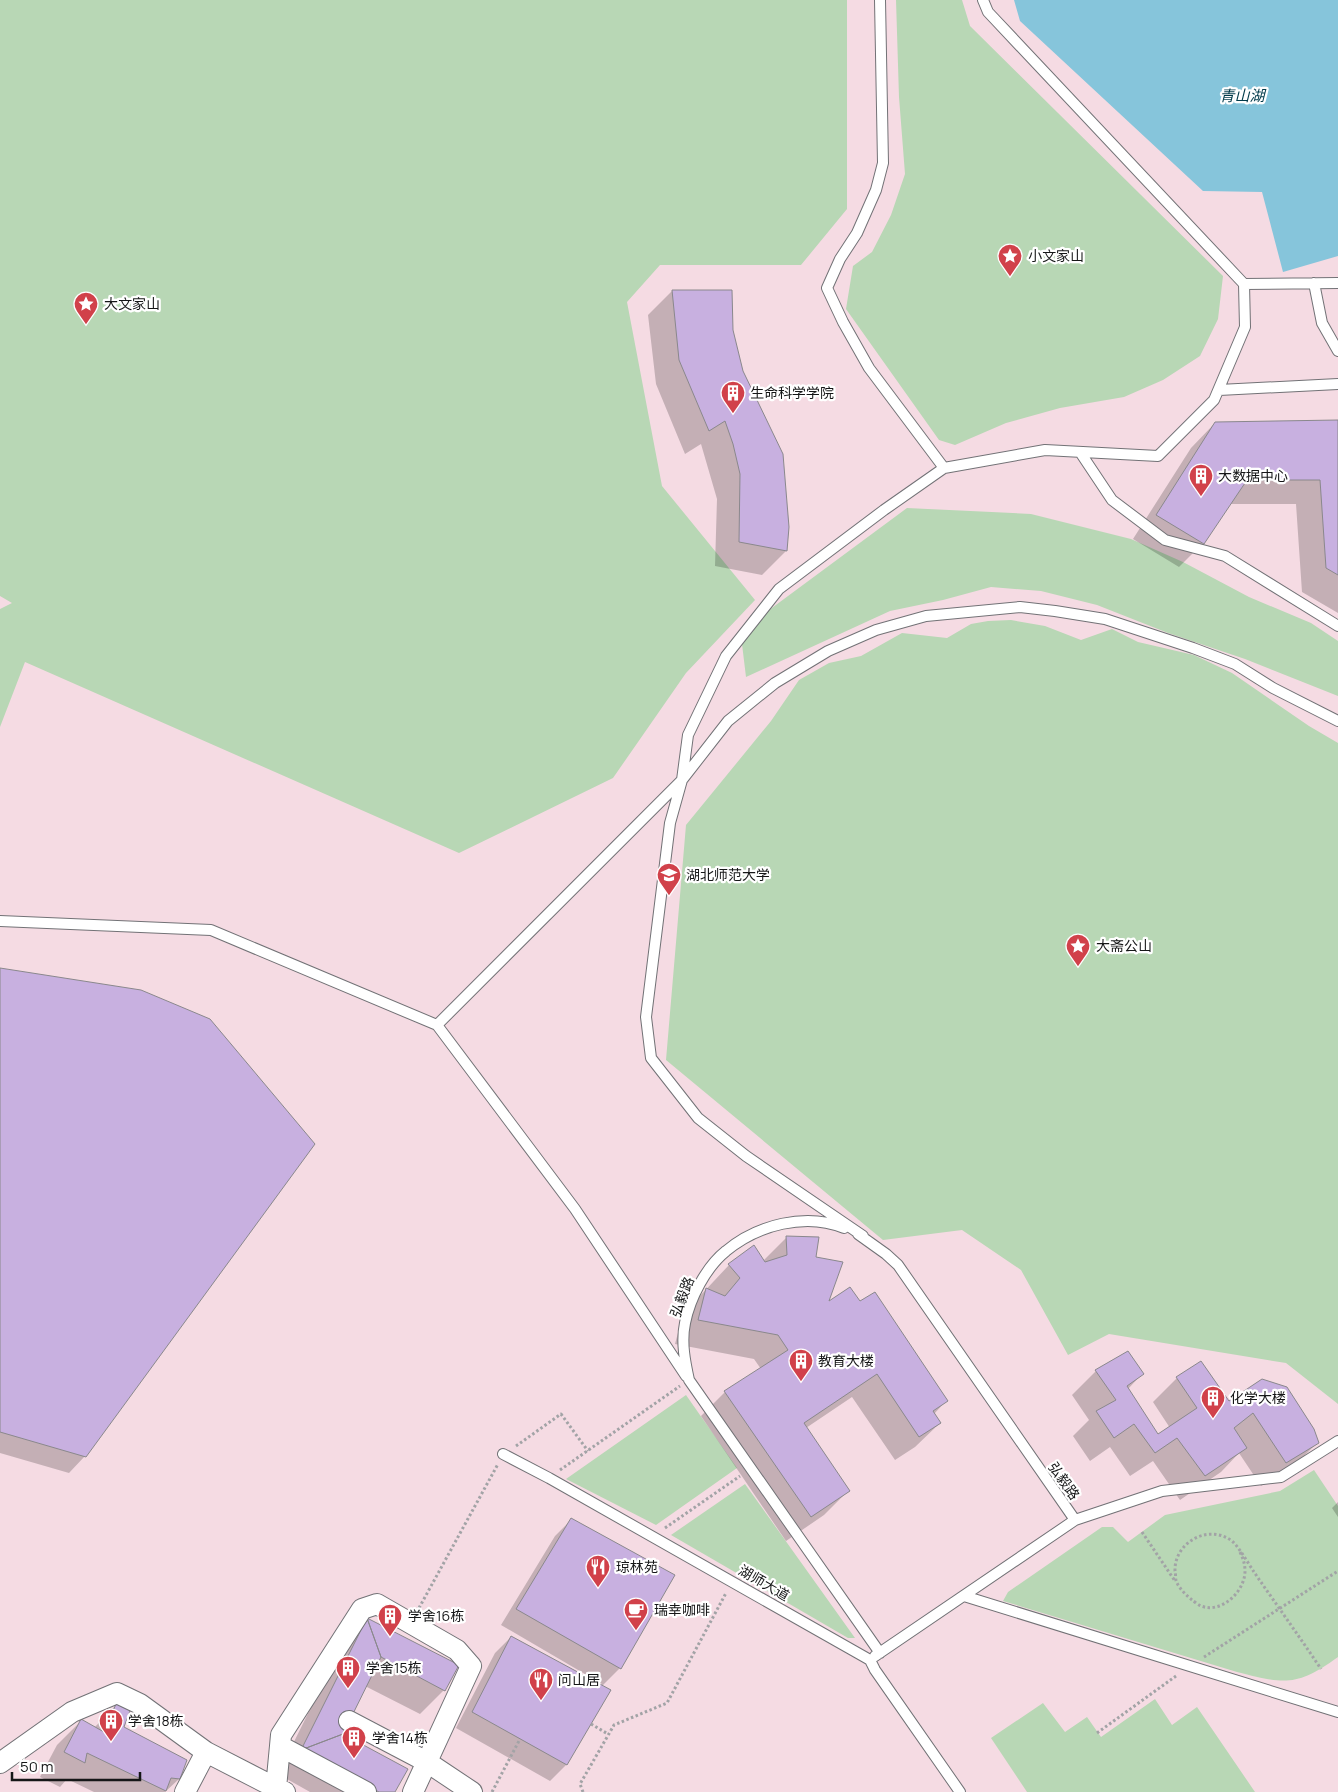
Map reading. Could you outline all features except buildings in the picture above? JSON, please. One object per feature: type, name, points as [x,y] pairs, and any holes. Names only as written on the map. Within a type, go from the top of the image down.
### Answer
[{"type":"street","points":[[0,1763],[72,1712],[117,1693],[140,1704],[206,1752],[279,1791],[281,1736],[362,1609],[377,1604],[456,1650],[471,1666],[413,1792]]},
{"type":"street","points":[[349,1721],[427,1762],[472,1792]]},
{"type":"street","points":[[280,1746],[366,1792]]},
{"type":"street","points":[[185,1792],[206,1752]]},
{"type":"lane","points":[[880,0],[883,164],[876,190],[857,233],[840,259],[827,288],[843,322],[870,368],[944,468]]},
{"type":"lane","points":[[863,1236],[746,1156],[698,1118],[650,1058],[646,1017],[670,823],[682,780],[688,735],[726,656],[778,589],[884,510],[944,468],[1045,450],[1158,456],[1214,400],[1245,327],[1244,284],[988,12],[984,0]]},
{"type":"lane","points":[[1244,284],[1338,283]]},
{"type":"lane","points":[[1314,284],[1322,323],[1338,351]]},
{"type":"lane","points":[[1219,390],[1338,384]]},
{"type":"lane","points":[[1080,452],[1112,500],[1164,540],[1225,556],[1338,626]]},
{"type":"lane","points":[[437,1025],[682,780],[728,721],[775,683],[828,651],[876,630],[926,616],[1020,607],[1055,610],[1105,619],[1235,664],[1273,688],[1338,721]]},
{"type":"lane","points":[[0,921],[211,930],[437,1025],[575,1209],[689,1380]]},
{"type":"lane","name":"弘毅路","points":[[880,1653],[689,1380],[684,1355],[685,1324],[700,1282],[726,1251],[758,1230],[787,1223],[812,1222],[837,1225],[863,1236],[898,1265],[1075,1520]]},
{"type":"lane","points":[[870,1660],[1075,1520],[1162,1491],[1281,1476],[1338,1441]]},
{"type":"lane","name":"湖师大道","points":[[504,1454],[654,1536],[870,1660],[875,1670],[960,1792]]},
{"type":"lane","points":[[964,1596],[1338,1712]]},
{"type":"path","points":[[549,1478],[689,1380]]},
{"type":"path","points":[[428,1592],[504,1454],[561,1414],[588,1450]]},
{"type":"path","points":[[654,1536],[751,1469]]},
{"type":"path","points":[[1142,1532],[1185,1594],[1201,1606],[1216,1607],[1230,1601],[1241,1587],[1245,1572],[1244,1561],[1240,1552]]},
{"type":"path","points":[[1176,1582],[1175,1566],[1182,1551],[1191,1539],[1206,1534],[1218,1534],[1232,1541],[1322,1669]]},
{"type":"path","points":[[1097,1732],[1189,1666],[1338,1571]]},
{"type":"path","points":[[583,1792],[580,1784],[614,1725],[667,1702],[733,1581]]},
{"type":"path","points":[[591,1724],[608,1734]]},
{"type":"path","points":[[492,1792],[520,1739]]},
{"type":"shaded area","name":"湖北师范大学","points":[[0,0],[1338,0],[1338,1792],[0,1792]]},
{"type":"green space","points":[[0,0],[847,0],[847,209],[801,265],[660,265],[627,302],[662,486],[755,600],[686,673],[613,778],[459,853],[25,662],[0,727],[0,609],[12,603],[0,596]]},
{"type":"green space","points":[[896,0],[962,0],[970,26],[1223,276],[1218,319],[1200,356],[1163,380],[1124,397],[1060,408],[1006,423],[955,445],[939,440],[846,309],[853,266],[872,252],[891,215],[905,174],[899,97]]},
{"type":"green space","points":[[907,508],[1031,514],[1131,539],[1183,562],[1249,597],[1311,623],[1338,641],[1338,696],[1245,659],[1168,633],[1097,605],[1041,591],[991,587],[943,600],[890,611],[746,677],[742,644],[753,622]]},
{"type":"green space","points":[[1011,620],[1045,626],[1081,640],[1112,629],[1138,642],[1194,655],[1232,673],[1309,726],[1338,743],[1338,1404],[1286,1363],[1109,1334],[1068,1355],[1021,1270],[962,1230],[883,1240],[666,1060],[686,825],[771,721],[799,680],[829,663],[861,656],[902,633],[947,638],[971,624]]},
{"type":"green space","points":[[686,1395],[737,1468],[656,1525],[566,1479]]},
{"type":"green space","points":[[1314,1470],[1338,1506],[1338,1657],[1312,1674],[1290,1680],[1253,1676],[1003,1601],[1008,1592],[1102,1527],[1113,1527],[1128,1542],[1165,1515],[1280,1491]]},
{"type":"green space","points":[[745,1484],[855,1638],[848,1638],[671,1535]]},
{"type":"green space","points":[[1155,1699],[1172,1725],[1197,1707],[1255,1792],[1027,1792],[991,1738],[1043,1703],[1065,1732],[1087,1717],[1101,1737]]},
{"type":"water","name":"青山湖","points":[[1014,0],[1338,0],[1338,256],[1283,272],[1262,192],[1203,191],[1020,21]]},
{"type":"place","name":"小文家山","points":[[1010,277]]},
{"type":"place","name":"大文家山","points":[[86,325]]},
{"type":"place","name":"生命科学学院","points":[[733,414]]},
{"type":"place","name":"大数据中心","points":[[1201,497]]},
{"type":"place","name":"湖北师范大学","points":[[669,896]]},
{"type":"place","name":"大斋公山","points":[[1078,967]]},
{"type":"place","name":"教育大楼","points":[[801,1382]]},
{"type":"place","name":"化学大楼","points":[[1213,1419]]},
{"type":"place","name":"琼林苑","points":[[598,1588]]},
{"type":"place","name":"瑞幸咖啡","points":[[636,1631]]},
{"type":"place","name":"学舍16栋","points":[[390,1637]]},
{"type":"place","name":"学舍15栋","points":[[348,1689]]},
{"type":"place","name":"问山居","points":[[541,1701]]},
{"type":"place","name":"学舍18栋","points":[[111,1742]]},
{"type":"place","name":"学舍14栋","points":[[354,1759]]}]
